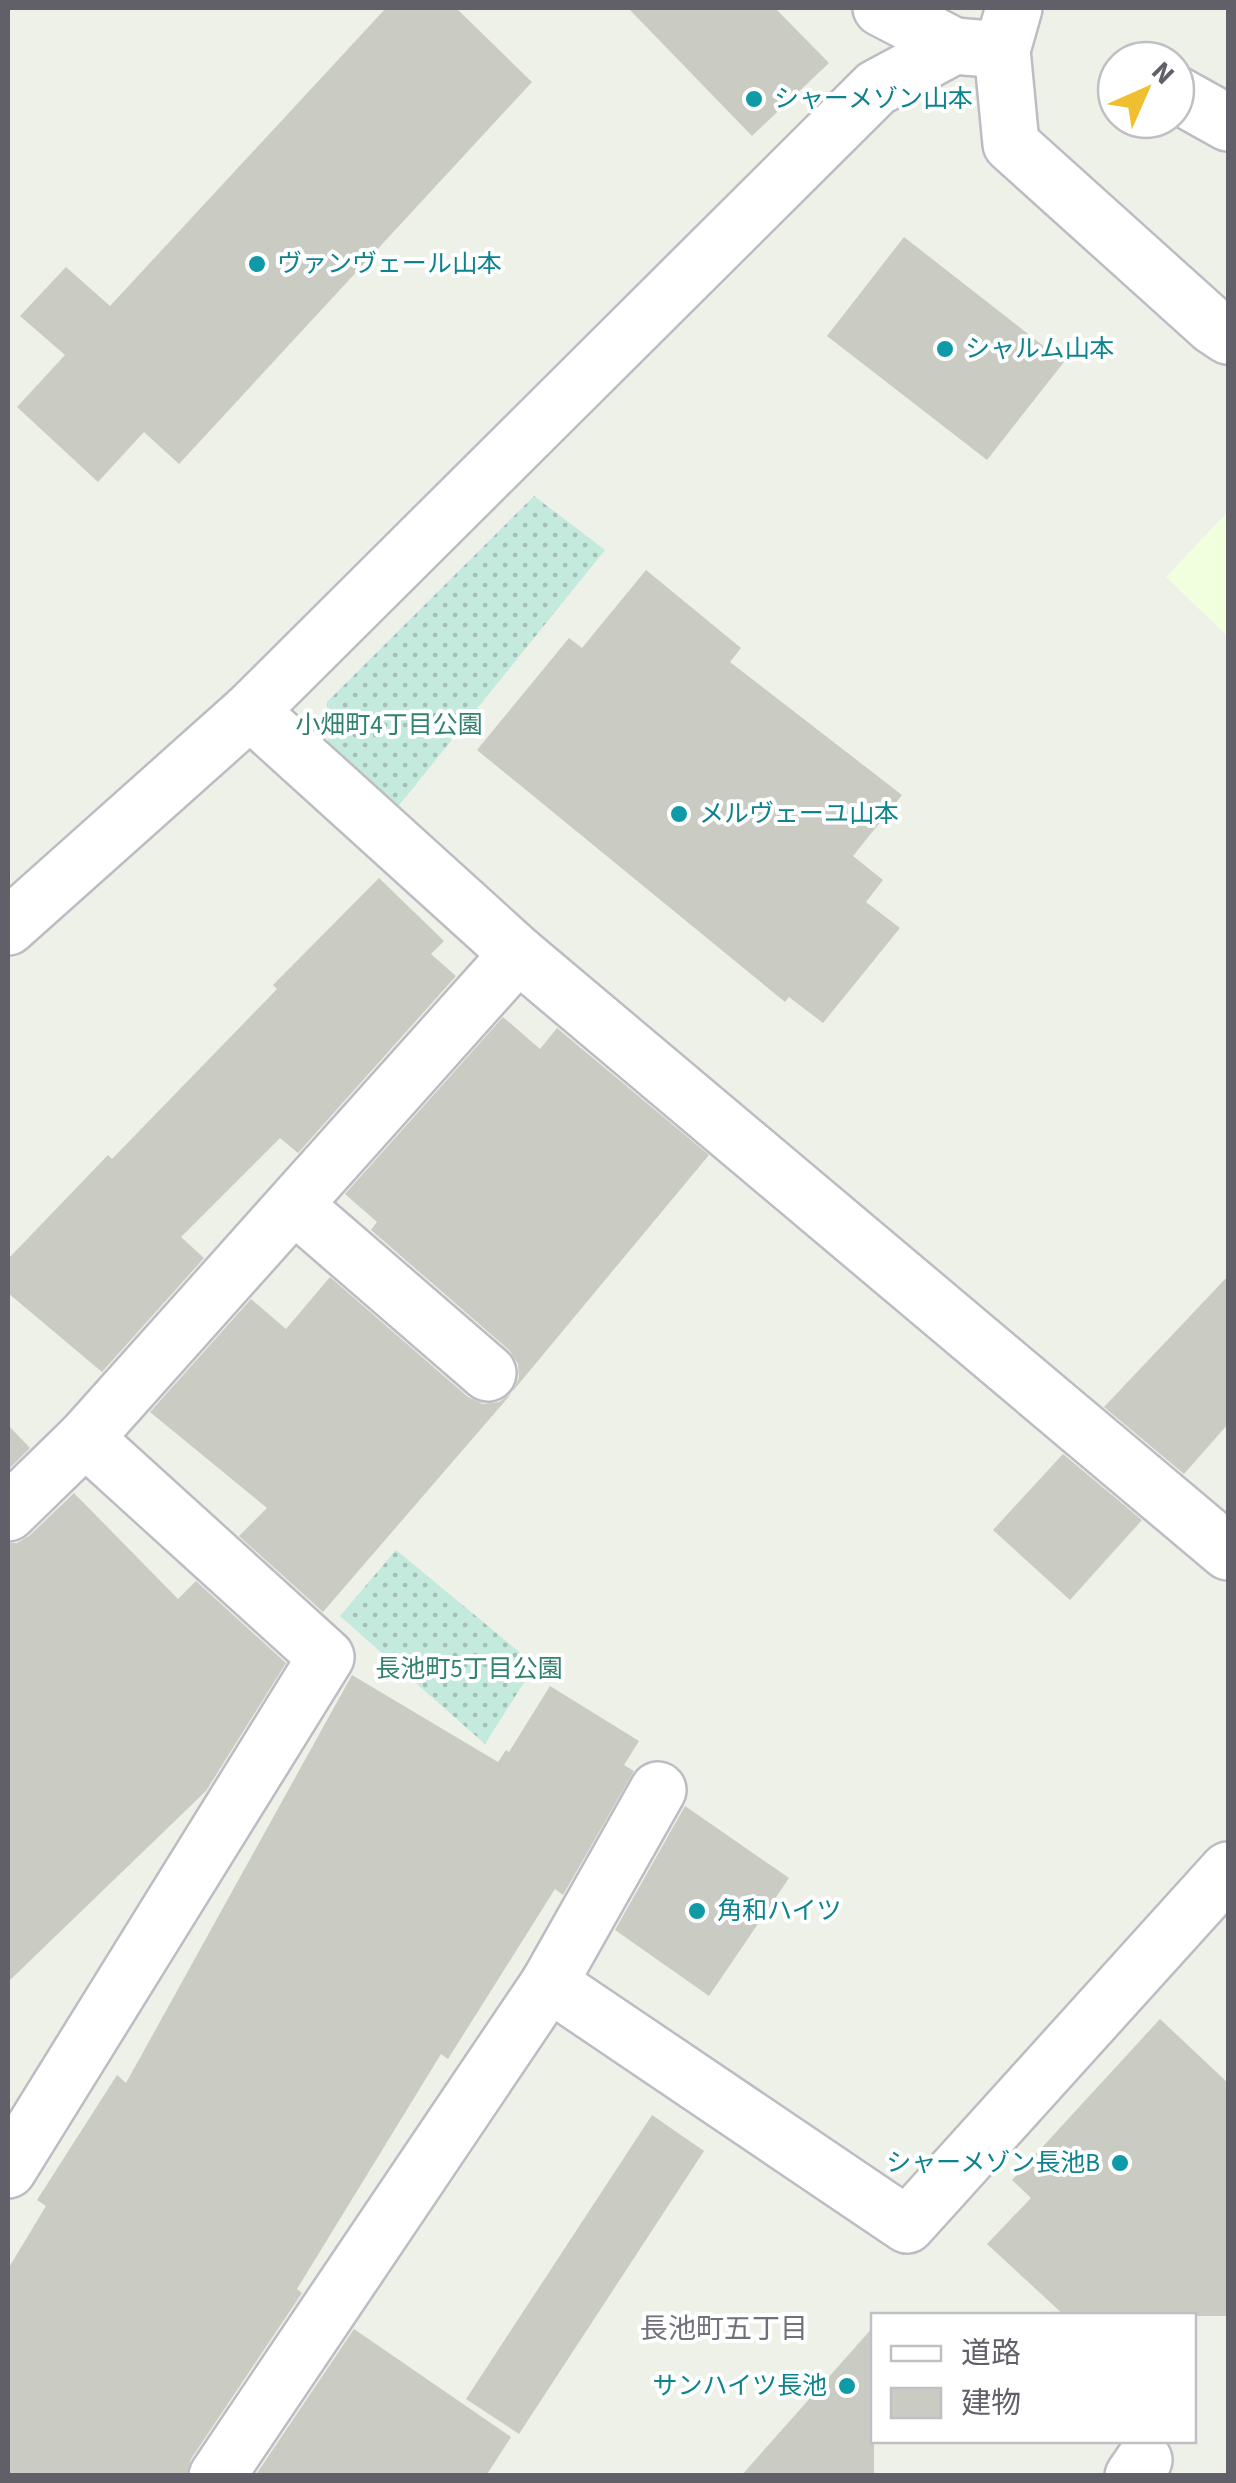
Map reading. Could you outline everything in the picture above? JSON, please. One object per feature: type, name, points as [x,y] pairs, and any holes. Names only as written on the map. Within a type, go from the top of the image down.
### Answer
[{"type":"street","points":[[881,8],[990,34]]},
{"type":"street","points":[[990,34],[1011,144],[1228,336]]},
{"type":"street","points":[[8,927],[250,712],[876,88],[990,34]]},
{"type":"street","points":[[1196,105],[1228,123]]},
{"type":"street","points":[[250,712],[518,954],[1228,1552]]},
{"type":"street","points":[[8,1513],[85,1438],[518,954]]},
{"type":"street","points":[[294,1205],[488,1373]]},
{"type":"street","points":[[8,2170],[326,1657],[85,1438]]},
{"type":"street","points":[[217,2476],[549,1983],[658,1790]]},
{"type":"street","points":[[549,1983],[908,2225],[1228,1870]]},
{"type":"shaded area","points":[[1228,511],[1228,637],[1166,577]]},
{"type":"green space","name":"小畑町4丁目公園","points":[[534,496],[605,550],[396,809],[328,752],[327,702]]},
{"type":"green space","name":"長池町5丁目公園","points":[[396,1550],[535,1665],[485,1744],[340,1616]]},
{"type":"building","name":"ヴァンヴェール山本","points":[[386,8],[456,8],[532,82],[179,464],[144,432],[98,482],[17,407],[65,355],[20,316],[66,267],[110,306]]},
{"type":"building","name":"シャーメゾン山本","points":[[628,8],[775,8],[829,63],[752,136]]},
{"type":"building","name":"シャルム山本","points":[[904,237],[1064,362],[987,460],[827,336]]},
{"type":"building","name":"メルヴェーユ山本","points":[[646,570],[741,648],[730,662],[902,795],[853,856],[883,880],[866,902],[900,928],[823,1023],[789,997],[785,1002],[477,750],[569,638],[582,648]]},
{"type":"building","points":[[379,878],[444,941],[431,954],[456,976],[298,1153],[280,1138],[181,1237],[204,1258],[102,1372],[8,1293],[8,1259],[108,1155],[112,1159],[277,989],[273,985]]},
{"type":"building","points":[[503,1017],[540,1049],[557,1028],[709,1155],[512,1392],[519,1378],[518,1364],[509,1350],[371,1230],[377,1222],[345,1194]]},
{"type":"building","points":[[1228,1276],[1228,1424],[1184,1474],[1104,1407]]},
{"type":"building","points":[[330,1277],[468,1397],[483,1404],[499,1402],[511,1394],[323,1612],[239,1536],[267,1508],[150,1412],[251,1299],[286,1329]]},
{"type":"building","points":[[8,1425],[30,1448],[8,1470]]},
{"type":"building","points":[[1063,1454],[1142,1520],[1070,1600],[993,1530]]},
{"type":"building","points":[[74,1493],[178,1599],[196,1581],[286,1663],[206,1791],[8,1982],[8,1543],[29,1536]]},
{"type":"building","points":[[352,1675],[498,1762],[506,1750],[509,1752],[550,1686],[639,1741],[624,1765],[634,1771],[563,1895],[555,1889],[448,2059],[441,2054],[297,2289],[302,2293],[191,2459],[186,2476],[8,2476],[8,2269],[46,2206],[37,2200],[117,2075],[126,2083]]},
{"type":"building","name":"角和ハイツ","points":[[685,1806],[789,1878],[709,1996],[615,1930]]},
{"type":"building","name":"シャーメゾン長池B","points":[[1160,2019],[1228,2083],[1228,2316],[1062,2313],[987,2244],[1031,2198],[1012,2180]]},
{"type":"building","points":[[652,2115],[704,2151],[519,2434],[466,2399]]},
{"type":"building","points":[[354,2329],[511,2437],[486,2476],[255,2476]]},
{"type":"building","name":"サンハイツ長池","points":[[871,2329],[874,2476],[741,2476]]},
{"type":"place","name":"シャーメゾン山本","points":[[754,99]]},
{"type":"place","name":"ヴァンヴェール山本","points":[[257,264]]},
{"type":"place","name":"シャルム山本","points":[[945,349]]},
{"type":"place","name":"メルヴェーユ山本","points":[[679,814]]},
{"type":"place","name":"角和ハイツ","points":[[697,1911]]},
{"type":"place","name":"シャーメゾン長池B","points":[[1120,2163]]},
{"type":"place","name":"サンハイツ長池","points":[[847,2386]]},
{"type":"district","name":"長池町五丁目","points":[[724,2329]]}]
